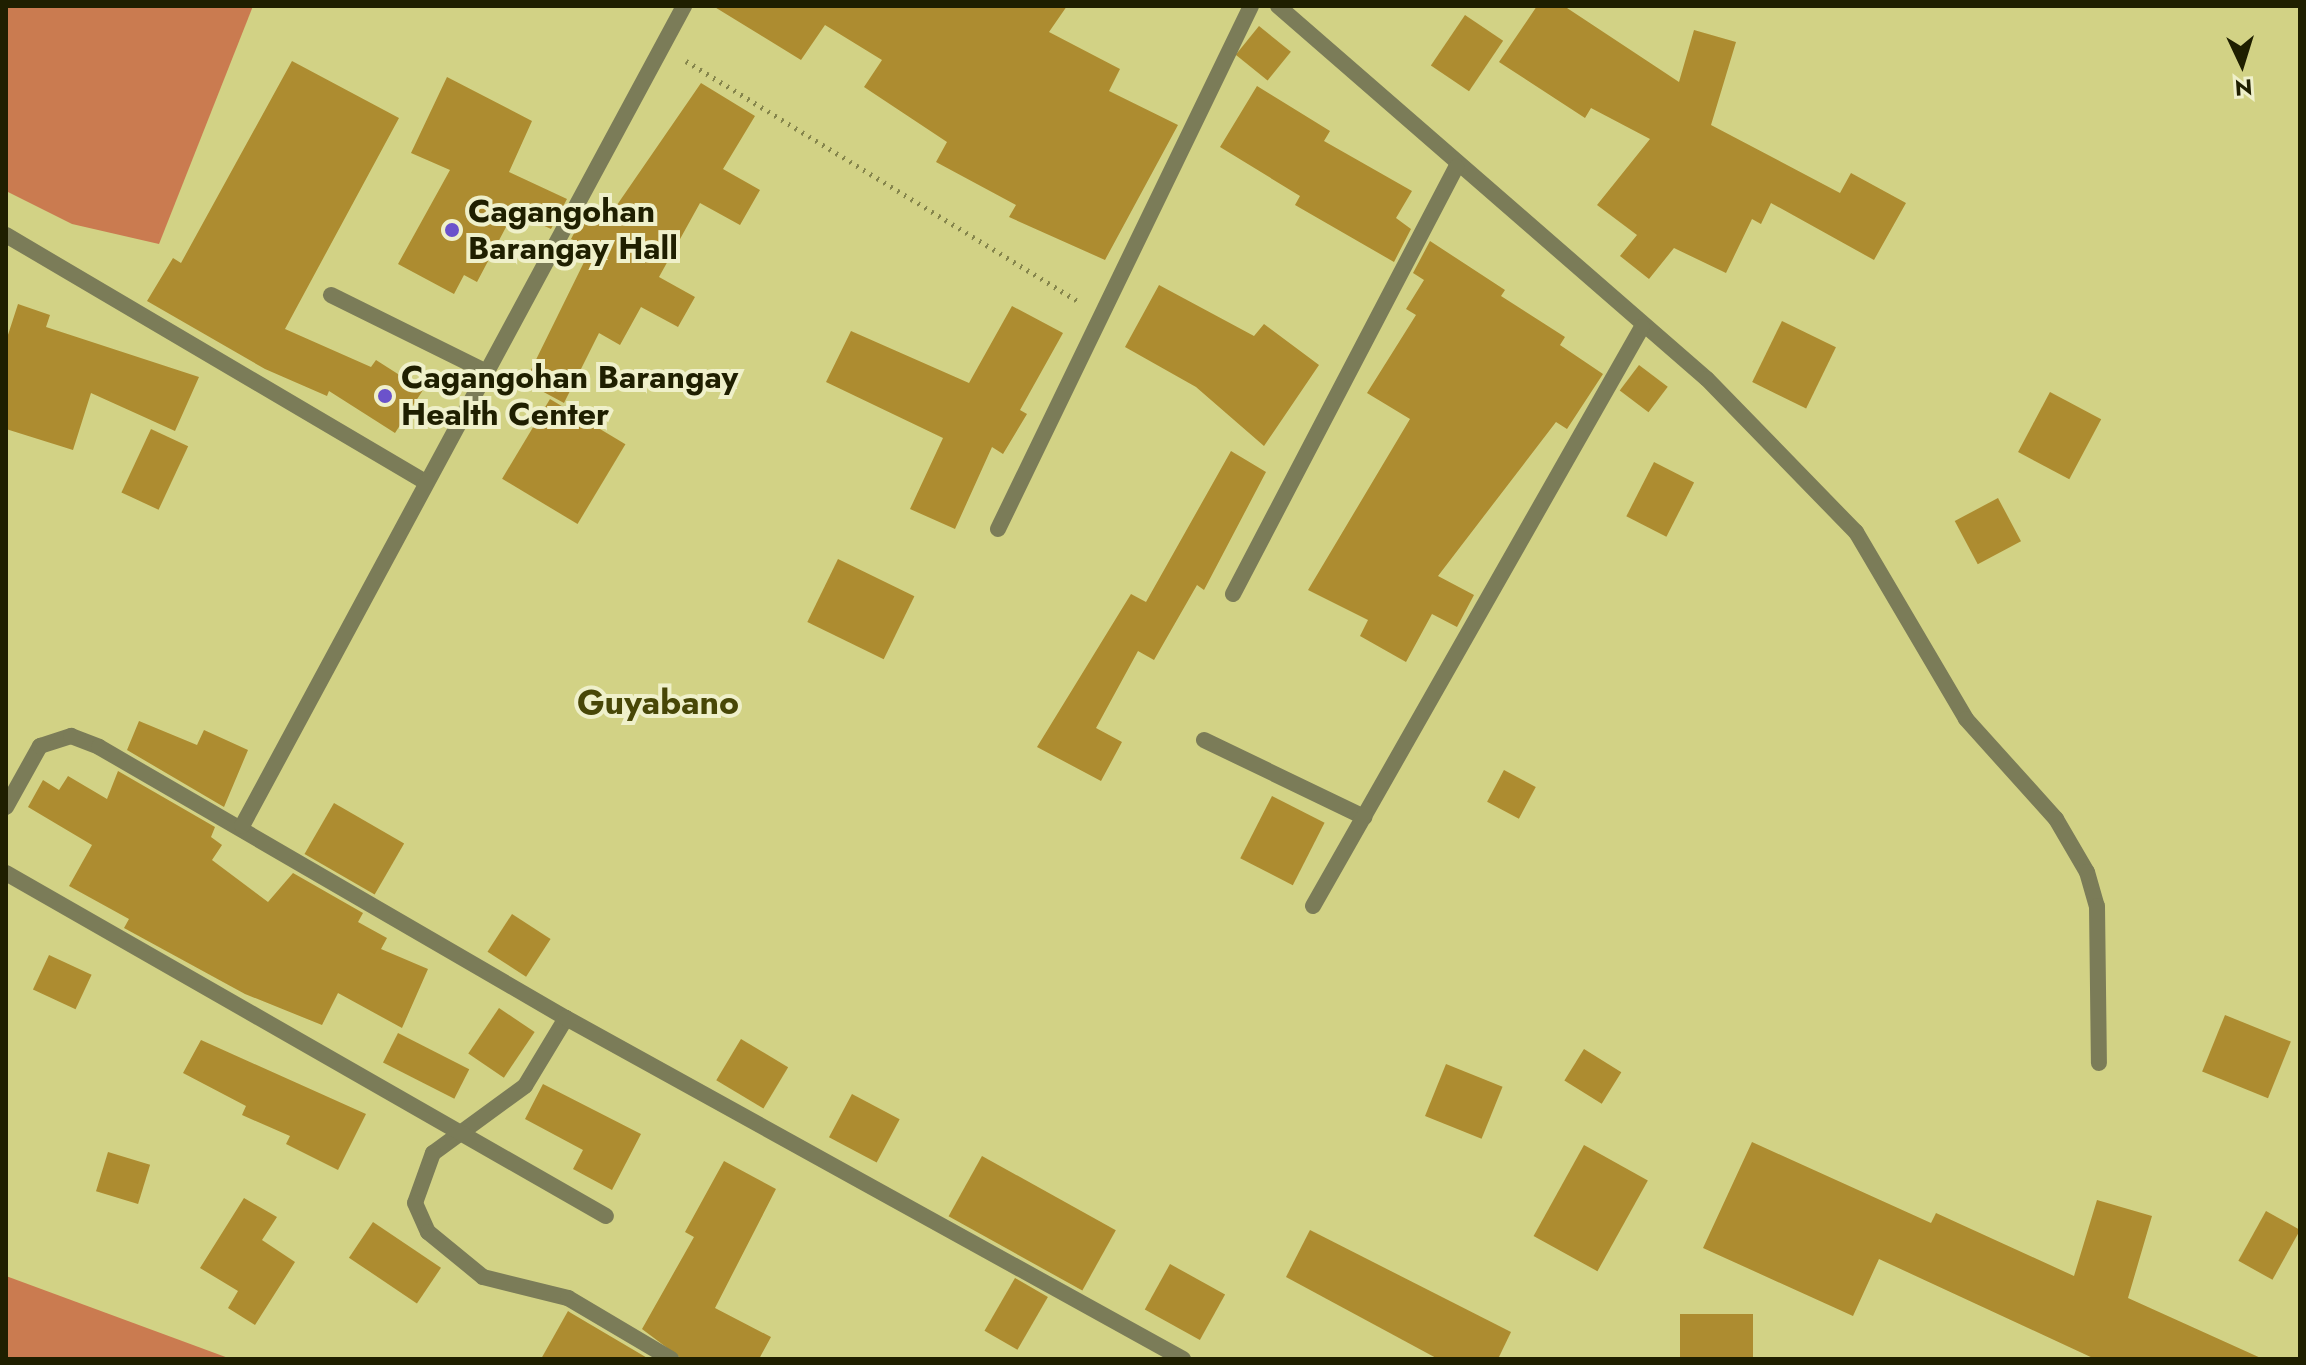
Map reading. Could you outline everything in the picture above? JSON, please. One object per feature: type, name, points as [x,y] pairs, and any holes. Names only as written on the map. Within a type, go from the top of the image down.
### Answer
[{"type":"street","points":[[242,826],[684,6]]},
{"type":"street","points":[[998,529],[1251,6]]},
{"type":"street","points":[[1278,6],[1456,167],[1707,379],[1833,503],[1880,564],[1966,719],[2056,819],[2087,872],[2097,906],[2099,1063]]},
{"type":"street","points":[[1233,594],[1456,167]]},
{"type":"street","points":[[6,235],[426,482]]},
{"type":"street","points":[[331,295],[487,372]]},
{"type":"street","points":[[1313,906],[1642,327]]},
{"type":"street","points":[[6,807],[40,746],[71,736],[242,826],[566,1018],[1183,1359]]},
{"type":"street","points":[[1204,740],[1364,817]]},
{"type":"street","points":[[6,873],[461,1128],[606,1216]]},
{"type":"street","points":[[566,1018],[525,1086],[461,1128],[433,1153],[417,1186],[428,1232],[483,1277],[568,1298],[671,1359]]},
{"type":"path","points":[[662,46],[1101,316]]},
{"type":"shaded area","points":[[6,6],[253,6],[159,244],[72,224],[6,191]]},
{"type":"shaded area","points":[[6,1276],[231,1359],[6,1359]]},
{"type":"building","points":[[713,6],[1067,6],[1049,32],[1120,69],[1109,91],[1178,125],[1105,260],[1009,217],[1016,205],[936,162],[947,142],[864,87],[882,60],[825,25],[801,60]]},
{"type":"building","points":[[1537,6],[1564,6],[1679,82],[1694,30],[1736,42],[1711,125],[1840,193],[1851,173],[1906,203],[1874,260],[1771,203],[1761,224],[1752,219],[1726,273],[1674,248],[1649,279],[1620,256],[1637,235],[1597,205],[1650,139],[1591,108],[1585,118],[1499,62]]},
{"type":"building","points":[[1465,15],[1503,41],[1469,91],[1431,66]]},
{"type":"building","points":[[1259,26],[1291,52],[1268,81],[1236,55]]},
{"type":"building","points":[[292,61],[399,118],[285,329],[371,367],[376,360],[423,390],[395,433],[329,391],[327,396],[265,369],[147,301],[173,258],[181,263]]},
{"type":"building","points":[[447,77],[532,121],[509,172],[567,199],[551,229],[514,212],[477,282],[464,275],[454,294],[398,264],[450,170],[411,153]]},
{"type":"building","points":[[701,83],[755,116],[723,169],[760,190],[740,225],[700,203],[659,277],[695,297],[678,327],[641,307],[620,345],[599,333],[564,403],[525,382],[591,248],[571,239],[587,209],[608,218]]},
{"type":"building","points":[[1257,86],[1330,131],[1324,141],[1412,191],[1396,218],[1411,229],[1394,262],[1295,205],[1300,196],[1220,147]]},
{"type":"building","points":[[1430,241],[1505,290],[1501,296],[1565,337],[1560,345],[1603,374],[1567,429],[1556,422],[1438,576],[1474,595],[1457,627],[1432,614],[1406,662],[1360,636],[1368,620],[1308,590],[1410,419],[1367,393],[1416,315],[1406,309],[1424,280],[1413,273]]},
{"type":"building","points":[[1159,285],[1254,336],[1264,324],[1319,365],[1264,446],[1196,387],[1125,347]]},
{"type":"building","points":[[18,304],[50,315],[46,327],[199,377],[175,431],[91,393],[73,450],[6,429],[6,341]]},
{"type":"building","points":[[1012,306],[1063,333],[1020,410],[1027,414],[1003,454],[992,447],[955,529],[910,509],[943,438],[826,382],[851,331],[969,383]]},
{"type":"building","points":[[1782,321],[1836,347],[1806,408],[1752,382]]},
{"type":"building","points":[[1639,365],[1668,387],[1648,412],[1620,391]]},
{"type":"building","points":[[2050,392],[2101,419],[2069,479],[2018,452]]},
{"type":"building","points":[[550,399],[625,444],[578,524],[502,479]]},
{"type":"building","points":[[151,429],[188,446],[159,510],[121,492]]},
{"type":"building","points":[[1231,451],[1266,472],[1204,590],[1197,585],[1154,660],[1138,651],[1096,728],[1122,742],[1101,781],[1037,747],[1131,594],[1146,602]]},
{"type":"building","points":[[1654,462],[1694,482],[1666,537],[1626,516]]},
{"type":"building","points":[[1998,498],[2021,541],[1978,564],[1955,521]]},
{"type":"building","points":[[838,559],[914,596],[884,659],[807,622]]},
{"type":"building","points":[[139,721],[197,745],[204,730],[248,750],[224,807],[127,750]]},
{"type":"building","points":[[1504,770],[1536,787],[1519,819],[1487,802]]},
{"type":"building","points":[[118,771],[215,827],[211,837],[222,845],[212,860],[268,902],[293,873],[363,913],[358,922],[387,938],[381,949],[428,969],[402,1028],[338,993],[322,1025],[245,994],[124,928],[129,919],[69,886],[92,845],[28,807],[43,780],[59,790],[68,776],[107,799]]},
{"type":"building","points":[[1272,796],[1325,823],[1293,885],[1240,858]]},
{"type":"building","points":[[334,803],[404,844],[375,895],[304,854]]},
{"type":"building","points":[[512,914],[551,939],[526,977],[487,952]]},
{"type":"building","points":[[49,955],[92,975],[76,1009],[33,989]]},
{"type":"building","points":[[499,1008],[535,1032],[504,1078],[468,1054]]},
{"type":"building","points":[[2225,1015],[2291,1042],[2268,1098],[2202,1072]]},
{"type":"building","points":[[398,1033],[469,1069],[454,1099],[383,1062]]},
{"type":"building","points":[[741,1039],[788,1067],[763,1108],[716,1080]]},
{"type":"building","points":[[201,1040],[366,1114],[338,1170],[286,1144],[290,1136],[242,1115],[246,1106],[183,1073]]},
{"type":"building","points":[[1584,1049],[1621,1072],[1602,1104],[1564,1080]]},
{"type":"building","points":[[1446,1064],[1503,1087],[1482,1139],[1425,1116]]},
{"type":"building","points":[[543,1084],[641,1134],[612,1190],[573,1169],[583,1150],[525,1119]]},
{"type":"building","points":[[852,1094],[900,1119],[877,1163],[829,1137]]},
{"type":"building","points":[[1752,1142],[1931,1223],[1936,1213],[2074,1276],[2097,1200],[2152,1216],[2128,1298],[2263,1359],[2095,1359],[1879,1259],[1853,1316],[1703,1248]]},
{"type":"building","points":[[1584,1145],[1648,1180],[1597,1271],[1534,1236]]},
{"type":"building","points":[[108,1152],[150,1165],[138,1204],[96,1191]]},
{"type":"building","points":[[982,1156],[1116,1230],[1082,1291],[949,1216]]},
{"type":"building","points":[[724,1161],[776,1189],[715,1308],[771,1337],[759,1359],[682,1359],[642,1329],[694,1237],[685,1232]]},
{"type":"building","points":[[244,1198],[277,1217],[262,1240],[295,1262],[255,1325],[228,1308],[238,1291],[200,1268]]},
{"type":"building","points":[[2266,1211],[2300,1230],[2272,1280],[2238,1261]]},
{"type":"building","points":[[373,1222],[441,1268],[417,1304],[349,1258]]},
{"type":"building","points":[[1310,1230],[1511,1332],[1498,1359],[1438,1359],[1286,1277]]},
{"type":"building","points":[[1170,1264],[1225,1295],[1200,1340],[1145,1309]]},
{"type":"building","points":[[1015,1278],[1048,1297],[1017,1350],[984,1331]]},
{"type":"building","points":[[568,1311],[571,1313],[649,1359],[541,1359]]},
{"type":"building","points":[[1680,1314],[1753,1314],[1753,1359],[1680,1359]]},
{"type":"place","name":"Cagangohan Barangay Hall","points":[[452,230]]},
{"type":"place","name":"Cagangohan Barangay Health Center","points":[[385,396]]},
{"type":"district","name":"Guyabano","points":[[658,703]]}]
